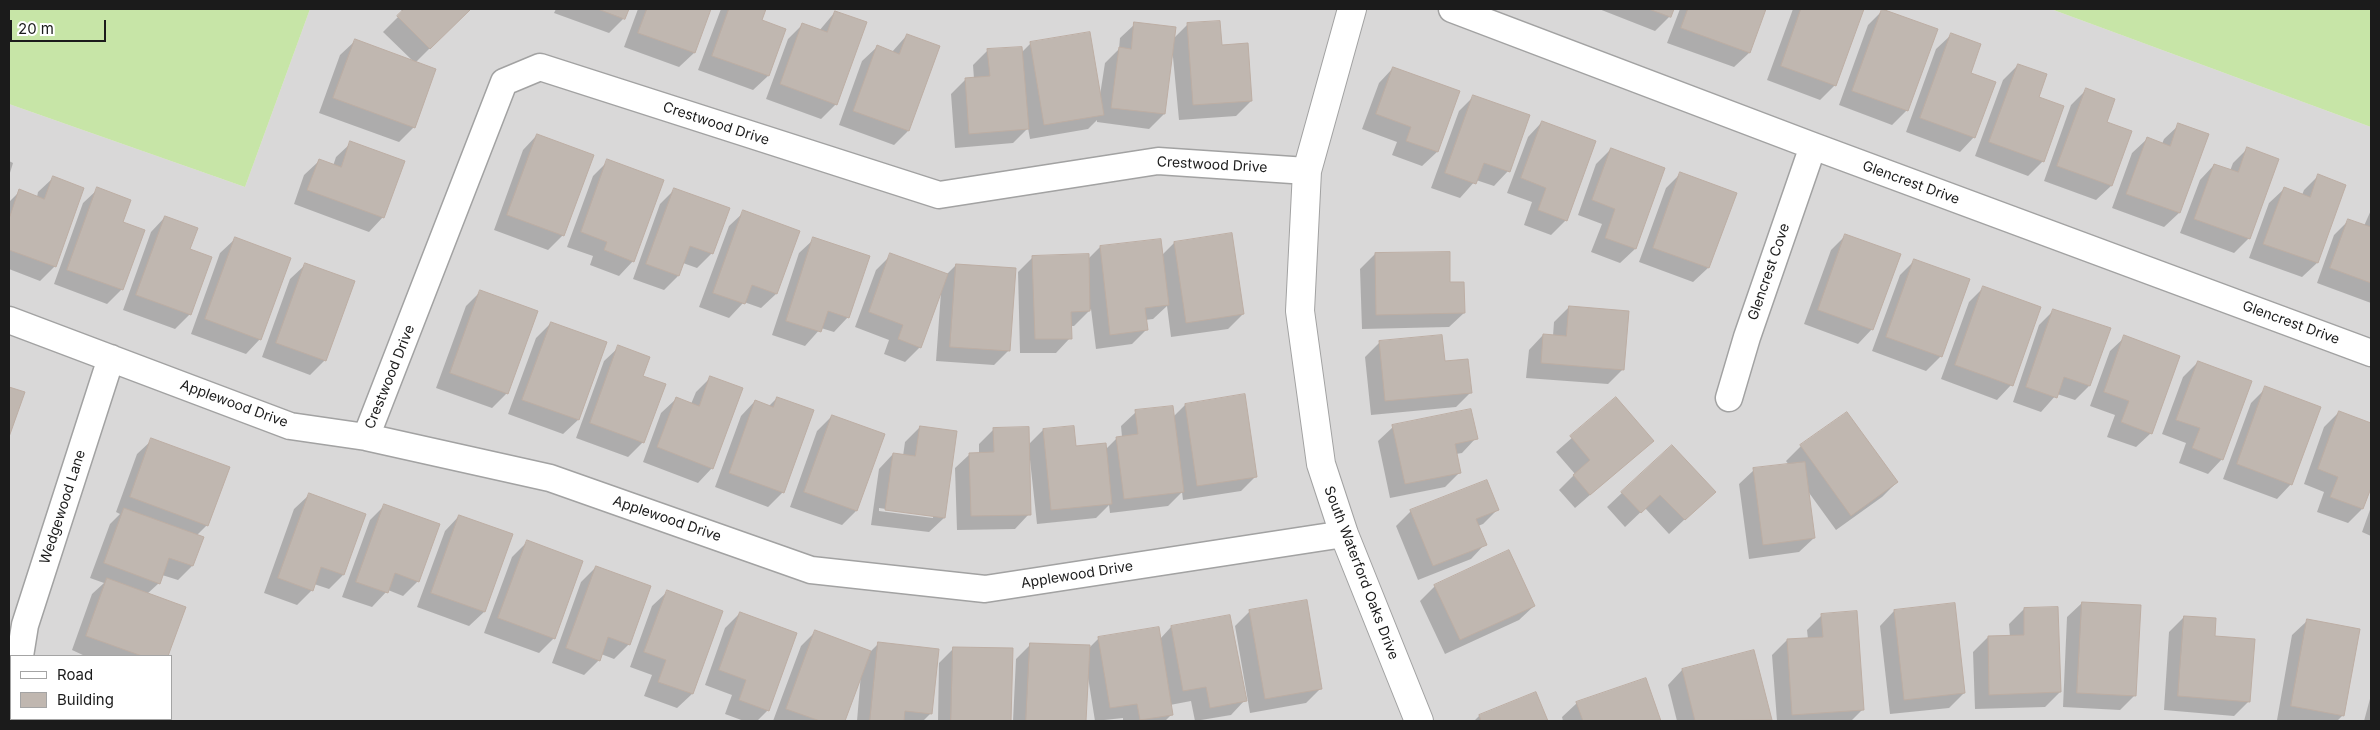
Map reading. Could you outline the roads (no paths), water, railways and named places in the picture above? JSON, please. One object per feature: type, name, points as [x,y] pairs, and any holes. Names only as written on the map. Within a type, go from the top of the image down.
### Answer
[{"type":"street","name":"South Waterford Oaks Drive","points":[[1352,9],[1307,171],[1300,311],[1321,464],[1344,534],[1419,721]]},
{"type":"street","name":"Glencrest Drive","points":[[1452,9],[1813,146],[2371,353]]},
{"type":"street","name":"Crestwood Drive","points":[[366,437],[504,82],[540,68],[939,195],[1158,161],[1307,171]]},
{"type":"street","name":"Glencrest Cove","points":[[1729,398],[1747,337],[1813,146]]},
{"type":"street","name":"Applewood Drive","points":[[9,320],[290,426],[366,437],[550,478],[811,570],[985,589],[1344,534]]},
{"type":"street","name":"Wedgewood Lane","points":[[20,655],[25,624],[111,358]]}]
